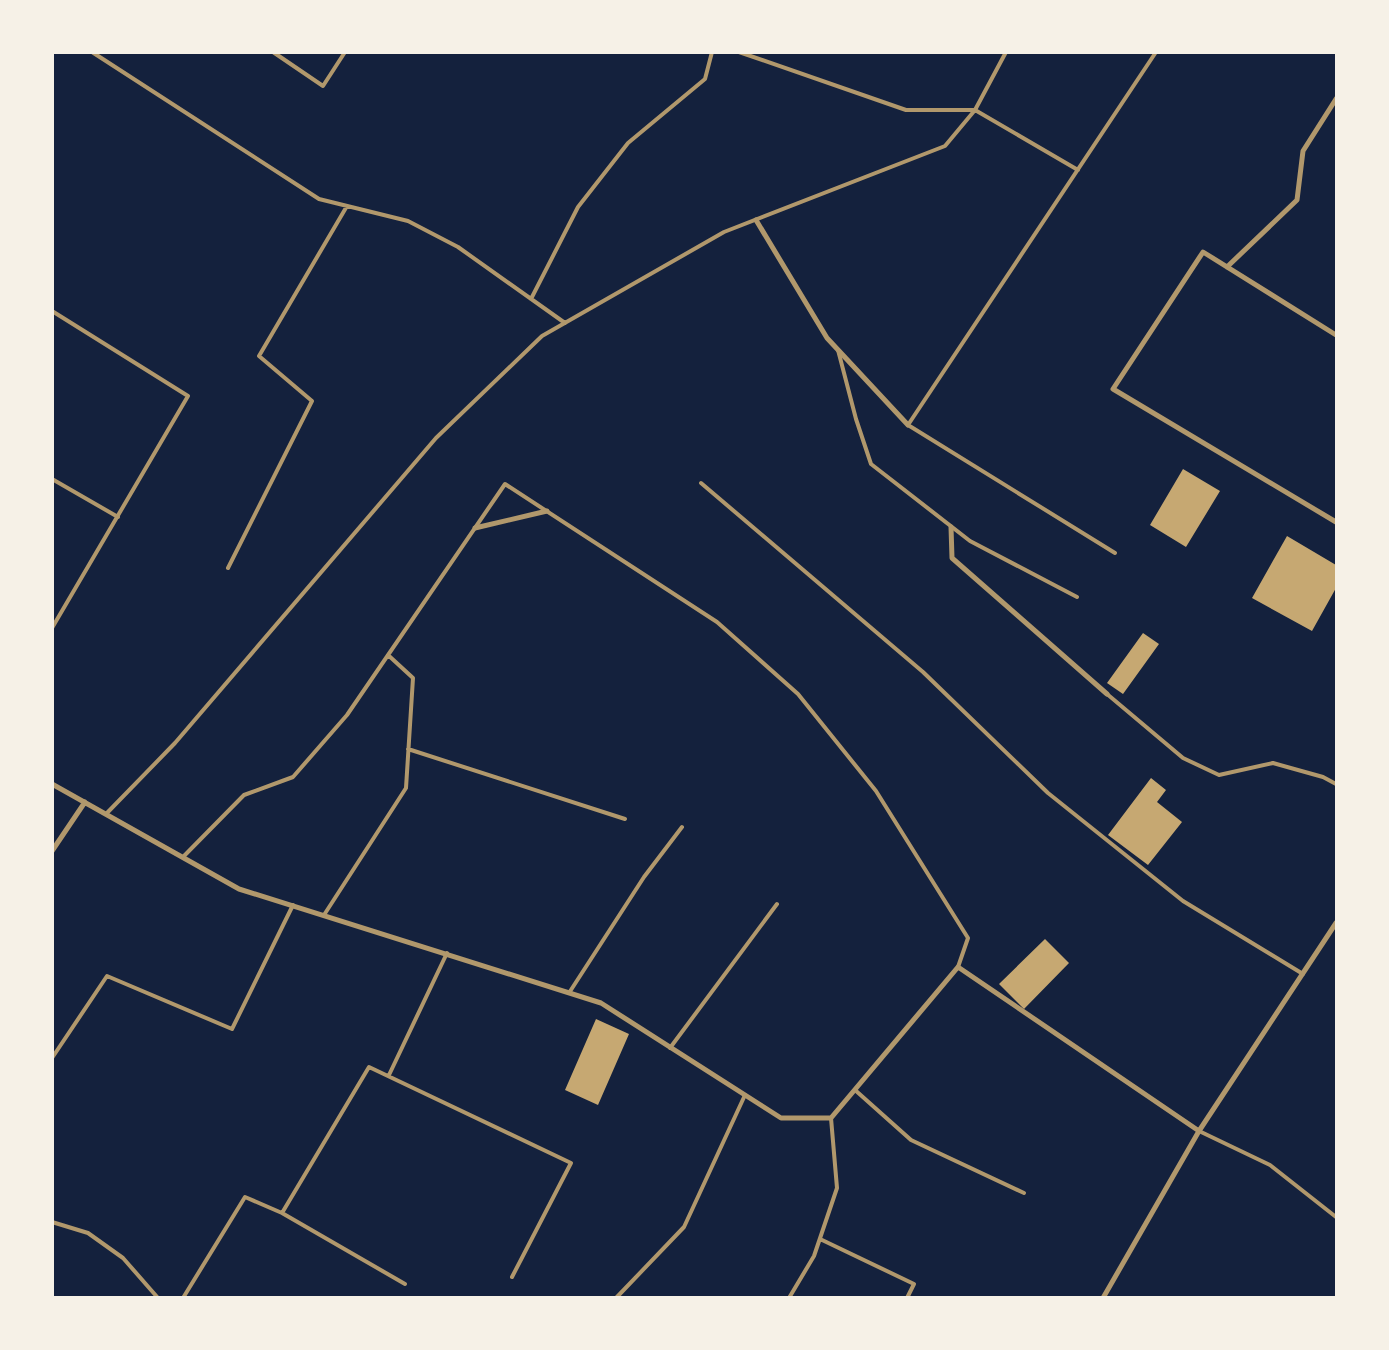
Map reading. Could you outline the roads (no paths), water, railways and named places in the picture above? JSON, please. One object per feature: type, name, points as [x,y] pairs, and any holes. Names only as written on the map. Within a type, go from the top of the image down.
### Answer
[{"type":"street","points":[[1227,267],[1296,200],[1303,151],[1336,98]]},
{"type":"street","points":[[756,220],[827,338],[908,425]]},
{"type":"street","points":[[1336,335],[1203,252],[1113,389],[1336,522]]},
{"type":"street","points":[[475,528],[547,511]]},
{"type":"street","points":[[951,527],[952,558],[1107,694]]},
{"type":"street","points":[[52,784],[239,888],[601,1003],[781,1118],[831,1118],[958,967],[1199,1131]]},
{"type":"street","points":[[52,851],[86,802]]},
{"type":"street","points":[[1111,1298],[1104,1296],[1199,1131],[1336,923]]},
{"type":"lane","points":[[92,52],[319,199],[408,221],[458,247],[565,323]]},
{"type":"lane","points":[[273,52],[323,86],[346,52]]},
{"type":"lane","points":[[531,298],[578,206],[628,142],[705,78],[712,54],[706,52]]},
{"type":"lane","points":[[739,52],[906,110],[975,110],[1078,170]]},
{"type":"lane","points":[[106,814],[175,743],[436,438],[542,336],[724,232],[945,146],[975,110],[1006,52]]},
{"type":"lane","points":[[1115,553],[908,425],[1156,52]]},
{"type":"lane","points":[[228,568],[312,401],[259,356],[347,206]]},
{"type":"lane","points":[[52,312],[188,396],[52,628]]},
{"type":"lane","points":[[838,349],[856,419],[871,464],[970,541],[1077,597]]},
{"type":"lane","points":[[52,478],[118,517]]},
{"type":"lane","points":[[701,483],[923,672],[1055,799],[1183,901],[1303,974]]},
{"type":"lane","points":[[183,857],[244,795],[293,777],[347,715],[505,484],[717,622],[798,694],[876,791],[968,938],[958,967]]},
{"type":"lane","points":[[324,914],[406,788],[413,678],[388,656]]},
{"type":"lane","points":[[1107,694],[1183,758],[1219,774],[1273,763],[1323,777],[1336,784]]},
{"type":"lane","points":[[408,749],[625,819]]},
{"type":"lane","points":[[569,993],[644,878],[682,827]]},
{"type":"lane","points":[[670,1048],[777,904]]},
{"type":"lane","points":[[52,1058],[107,976],[232,1029],[293,905]]},
{"type":"lane","points":[[389,1075],[447,953]]},
{"type":"lane","points":[[282,1213],[369,1068],[389,1075],[572,1163],[512,1277]]},
{"type":"lane","points":[[855,1090],[911,1140],[1024,1193]]},
{"type":"lane","points":[[616,1298],[684,1227],[745,1095]]},
{"type":"lane","points":[[788,1298],[814,1256],[837,1188],[831,1118]]},
{"type":"lane","points":[[1199,1131],[1270,1164],[1336,1218]]},
{"type":"lane","points":[[183,1298],[246,1197],[282,1213],[405,1284]]},
{"type":"lane","points":[[52,1222],[88,1233],[123,1258],[158,1298]]},
{"type":"lane","points":[[820,1239],[914,1284],[907,1298]]}]
